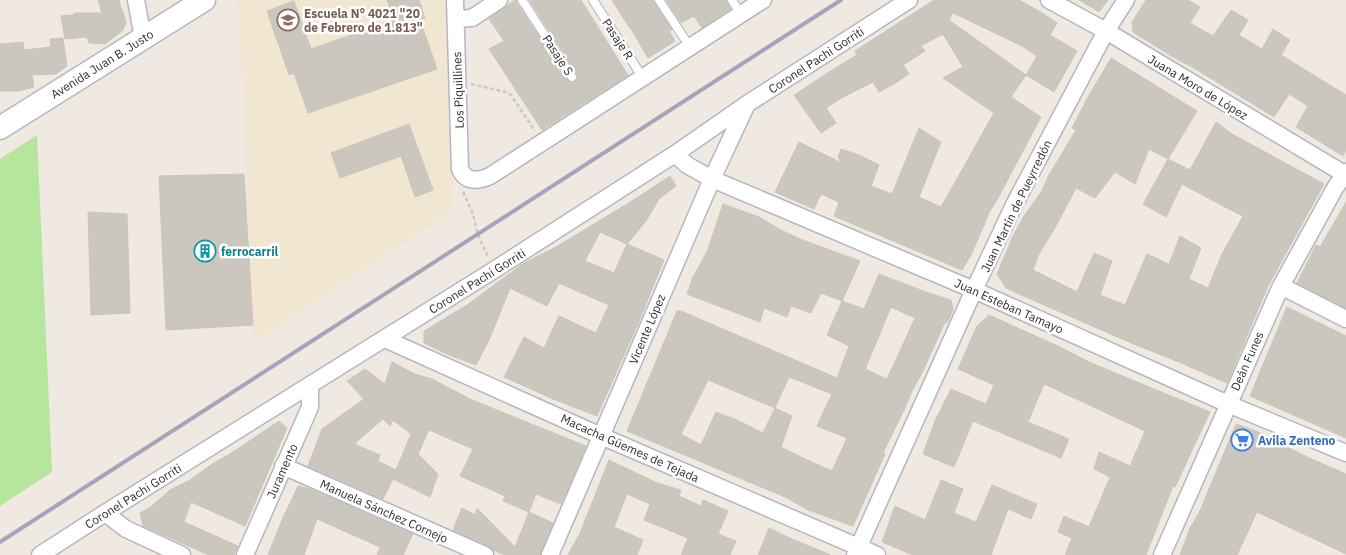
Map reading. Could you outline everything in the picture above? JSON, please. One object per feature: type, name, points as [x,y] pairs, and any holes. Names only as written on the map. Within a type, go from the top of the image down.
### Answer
[{"type":"street","points":[[136,0],[143,38]]},
{"type":"street","name":"Avenida Juan B. Justo","points":[[0,128],[204,0]]},
{"type":"street","name":"Los Piquillines","points":[[455,0],[460,169],[462,175],[467,179]]},
{"type":"street","points":[[456,19],[472,18],[499,0]]},
{"type":"street","points":[[467,179],[476,180],[490,176],[763,0]]},
{"type":"street","name":"Coronel Pachi Gorriti","points":[[40,555],[494,270],[909,0]]},
{"type":"street","name":"Juana Moro de López","points":[[1049,0],[1346,174]]},
{"type":"street","name":"Juan Martín de Pueyrredón","points":[[856,551],[974,290],[1026,182],[1106,32],[1126,0]]},
{"type":"street","name":"Vicente López","points":[[550,555],[712,179],[747,104]]},
{"type":"street","name":"Juan Esteban Tamayo","points":[[675,154],[687,165],[712,179],[974,290],[1228,404],[1346,453]]},
{"type":"street","name":"Deán Funes","points":[[1162,555],[1281,286],[1331,196],[1346,174]]},
{"type":"street","points":[[1281,286],[1346,319]]},
{"type":"street","name":"Macacha Güemes de Tejada","points":[[385,339],[856,551],[877,555]]},
{"type":"street","name":"Juramento","points":[[245,555],[310,407],[310,385]]},
{"type":"street","name":"Manuela Sánchez Cornejo","points":[[283,466],[485,555]]},
{"type":"street","points":[[105,513],[126,529],[182,555]]},
{"type":"lane","name":"Pasaje S","points":[[522,0],[572,77]]},
{"type":"lane","name":"Pasaje R","points":[[594,0],[643,78]]},
{"type":"lane","points":[[659,0],[690,47]]},
{"type":"lane","points":[[732,0],[741,14]]},
{"type":"path","name":"Pasaje S","points":[[572,77],[593,109]]},
{"type":"path","points":[[458,82],[511,94],[543,142]]},
{"type":"path","points":[[467,179],[463,192],[473,214],[478,235],[494,270]]},
{"type":"shaded area","points":[[238,0],[445,0],[454,211],[254,342]]},
{"type":"green space","points":[[37,135],[52,472],[0,506],[0,159]]},
{"type":"building","points":[[98,0],[119,0],[126,22],[123,30],[105,44],[89,43],[87,37],[65,39],[61,16],[74,15],[74,13],[102,13]]},
{"type":"building","points":[[387,0],[419,0],[425,18],[420,20],[437,69],[308,113],[294,73],[289,75],[267,11],[294,1],[311,49],[394,20]]},
{"type":"building","points":[[515,0],[569,82],[573,83],[575,81],[578,77],[577,74],[529,0],[581,0],[628,75],[542,130],[489,49],[504,41],[489,19]]},
{"type":"building","points":[[612,0],[653,0],[672,30],[669,31],[675,41],[648,58]]},
{"type":"building","points":[[666,0],[726,0],[731,9],[702,28],[694,16],[681,23]]},
{"type":"building","points":[[934,0],[1019,0],[1057,23],[1050,35],[1077,51],[1054,92],[1026,75],[1011,97],[1041,117],[990,211],[971,255],[962,270],[834,216],[839,202],[821,194],[814,209],[775,192],[799,142],[842,163],[838,157],[841,149],[879,165],[871,186],[892,194],[919,128],[941,142],[919,197],[941,207],[994,113],[943,78],[963,67],[943,34],[921,46],[925,51],[903,65],[909,74],[894,84],[879,92],[873,82],[826,108],[836,123],[821,133],[794,95],[857,55],[855,51]],"holes":[[[953,13],[1022,46],[1037,56],[1026,75],[949,20]]]},
{"type":"building","points":[[1079,0],[1108,0],[1099,12]]},
{"type":"building","points":[[1146,0],[1188,0],[1200,7],[1190,23],[1213,36],[1231,10],[1248,20],[1239,35],[1262,49],[1273,29],[1290,40],[1281,55],[1346,95],[1346,150],[1343,156],[1296,127],[1308,106],[1289,94],[1274,117],[1133,32],[1132,22]]},
{"type":"building","points":[[63,38],[67,66],[56,74],[32,75],[34,87],[18,91],[0,91],[0,44],[23,42],[24,50],[51,47],[50,39]]},
{"type":"building","points":[[1111,58],[1197,111],[1168,159],[1190,170],[1216,122],[1232,134],[1324,184],[1268,286],[1227,383],[1006,288],[997,274],[1013,236],[1024,216],[1042,191],[1049,175],[1076,130],[1072,128]],"holes":[[[1149,149],[1168,159],[1143,204],[1166,217],[1182,184],[1243,216],[1222,254],[1208,288],[1189,279],[1201,248],[1180,236],[1169,264],[1147,254],[1125,305],[1100,295],[1112,261],[1094,253],[1077,292],[1033,270],[1039,254],[1076,188],[1095,198],[1115,172],[1135,184]]]},
{"type":"building","points":[[409,124],[433,190],[415,197],[401,156],[340,178],[331,153]]},
{"type":"building","name":"ferrocarril","points":[[244,174],[253,325],[166,330],[159,176]]},
{"type":"building","points":[[670,176],[676,186],[659,199],[646,221],[627,244],[664,260],[597,416],[504,377],[524,337],[544,348],[559,316],[596,333],[609,305],[559,283],[547,306],[510,288],[490,338],[476,365],[424,343],[424,331],[467,305],[524,263],[556,247]],"holes":[[[600,232],[627,244],[614,273],[585,261]]]},
{"type":"building","points":[[1346,202],[1346,308],[1297,283],[1316,245],[1320,247]]},
{"type":"building","points":[[723,204],[759,217],[800,239],[860,261],[842,301],[821,293],[811,313],[791,306],[787,317],[764,308],[760,322],[687,294],[693,277],[708,249]]},
{"type":"building","points":[[88,212],[127,214],[130,313],[91,315]]},
{"type":"building","points":[[879,274],[951,300],[953,310],[947,323],[945,322],[883,453],[885,454],[853,526],[808,510],[785,497],[627,431],[677,311],[681,311],[837,378],[849,346],[827,335],[842,301],[864,309]],"holes":[[[891,307],[915,318],[887,379],[865,369]],[[789,377],[832,394],[817,426],[847,438],[832,471],[781,447],[792,416],[775,408]],[[708,380],[775,408],[763,433],[716,412],[701,445],[681,434]]]},
{"type":"building","points":[[1287,307],[1346,336],[1346,438],[1250,396]]},
{"type":"building","points":[[989,315],[1091,363],[1210,412],[1175,487],[1173,486],[1146,555],[1065,555],[1072,538],[1058,532],[1064,516],[1089,527],[1110,477],[1094,469],[1099,452],[1130,466],[1145,431],[1044,384],[1028,422],[1069,439],[1061,458],[973,421],[954,467],[923,454],[935,421],[951,389],[986,404],[994,385],[958,369],[977,326]]},
{"type":"building","points":[[392,362],[415,374],[432,379],[472,400],[586,446],[561,504],[536,494],[529,512],[503,501],[505,496],[460,476],[473,449],[429,430],[418,454],[438,474],[430,497],[393,479],[383,499],[308,466],[322,429],[364,399],[347,381],[365,369],[385,384]],"holes":[[[383,419],[390,426],[393,420],[411,434],[396,470],[378,461],[380,455],[354,444]]]},
{"type":"building","points":[[279,421],[287,428],[245,526],[191,502],[184,522],[238,546],[234,555],[209,555],[143,526],[140,513],[152,506],[170,490],[190,480]]},
{"type":"building","points":[[1236,424],[1256,431],[1346,474],[1346,554],[1257,512],[1237,555],[1180,555]]},
{"type":"building","points":[[609,460],[657,483],[681,490],[679,496],[701,506],[703,500],[728,511],[718,534],[736,541],[730,555],[681,555],[688,538],[644,520],[650,504],[627,494],[614,527],[643,540],[637,555],[568,555],[580,533]]},
{"type":"building","points":[[941,480],[963,489],[954,513],[976,522],[992,485],[1037,504],[1031,519],[1008,509],[991,555],[913,555],[882,542],[895,506],[925,520]]},
{"type":"building","points":[[298,486],[310,489],[413,534],[403,555],[377,555],[380,547],[317,519],[304,555],[268,555]]},
{"type":"building","points":[[462,508],[475,515],[477,508],[515,547],[529,512],[553,523],[540,555],[505,555],[453,530]]},
{"type":"building","points":[[769,528],[792,539],[831,555],[758,555]]},
{"type":"railway","points":[[0,542],[841,0]]},
{"type":"place","name":"Escuela N° 4021 \"20 de Febrero de 1.813\"","points":[[288,20]]},
{"type":"place","name":"ferrocarril","points":[[205,251]]},
{"type":"place","name":"Avila Zenteno","points":[[1242,440]]}]
